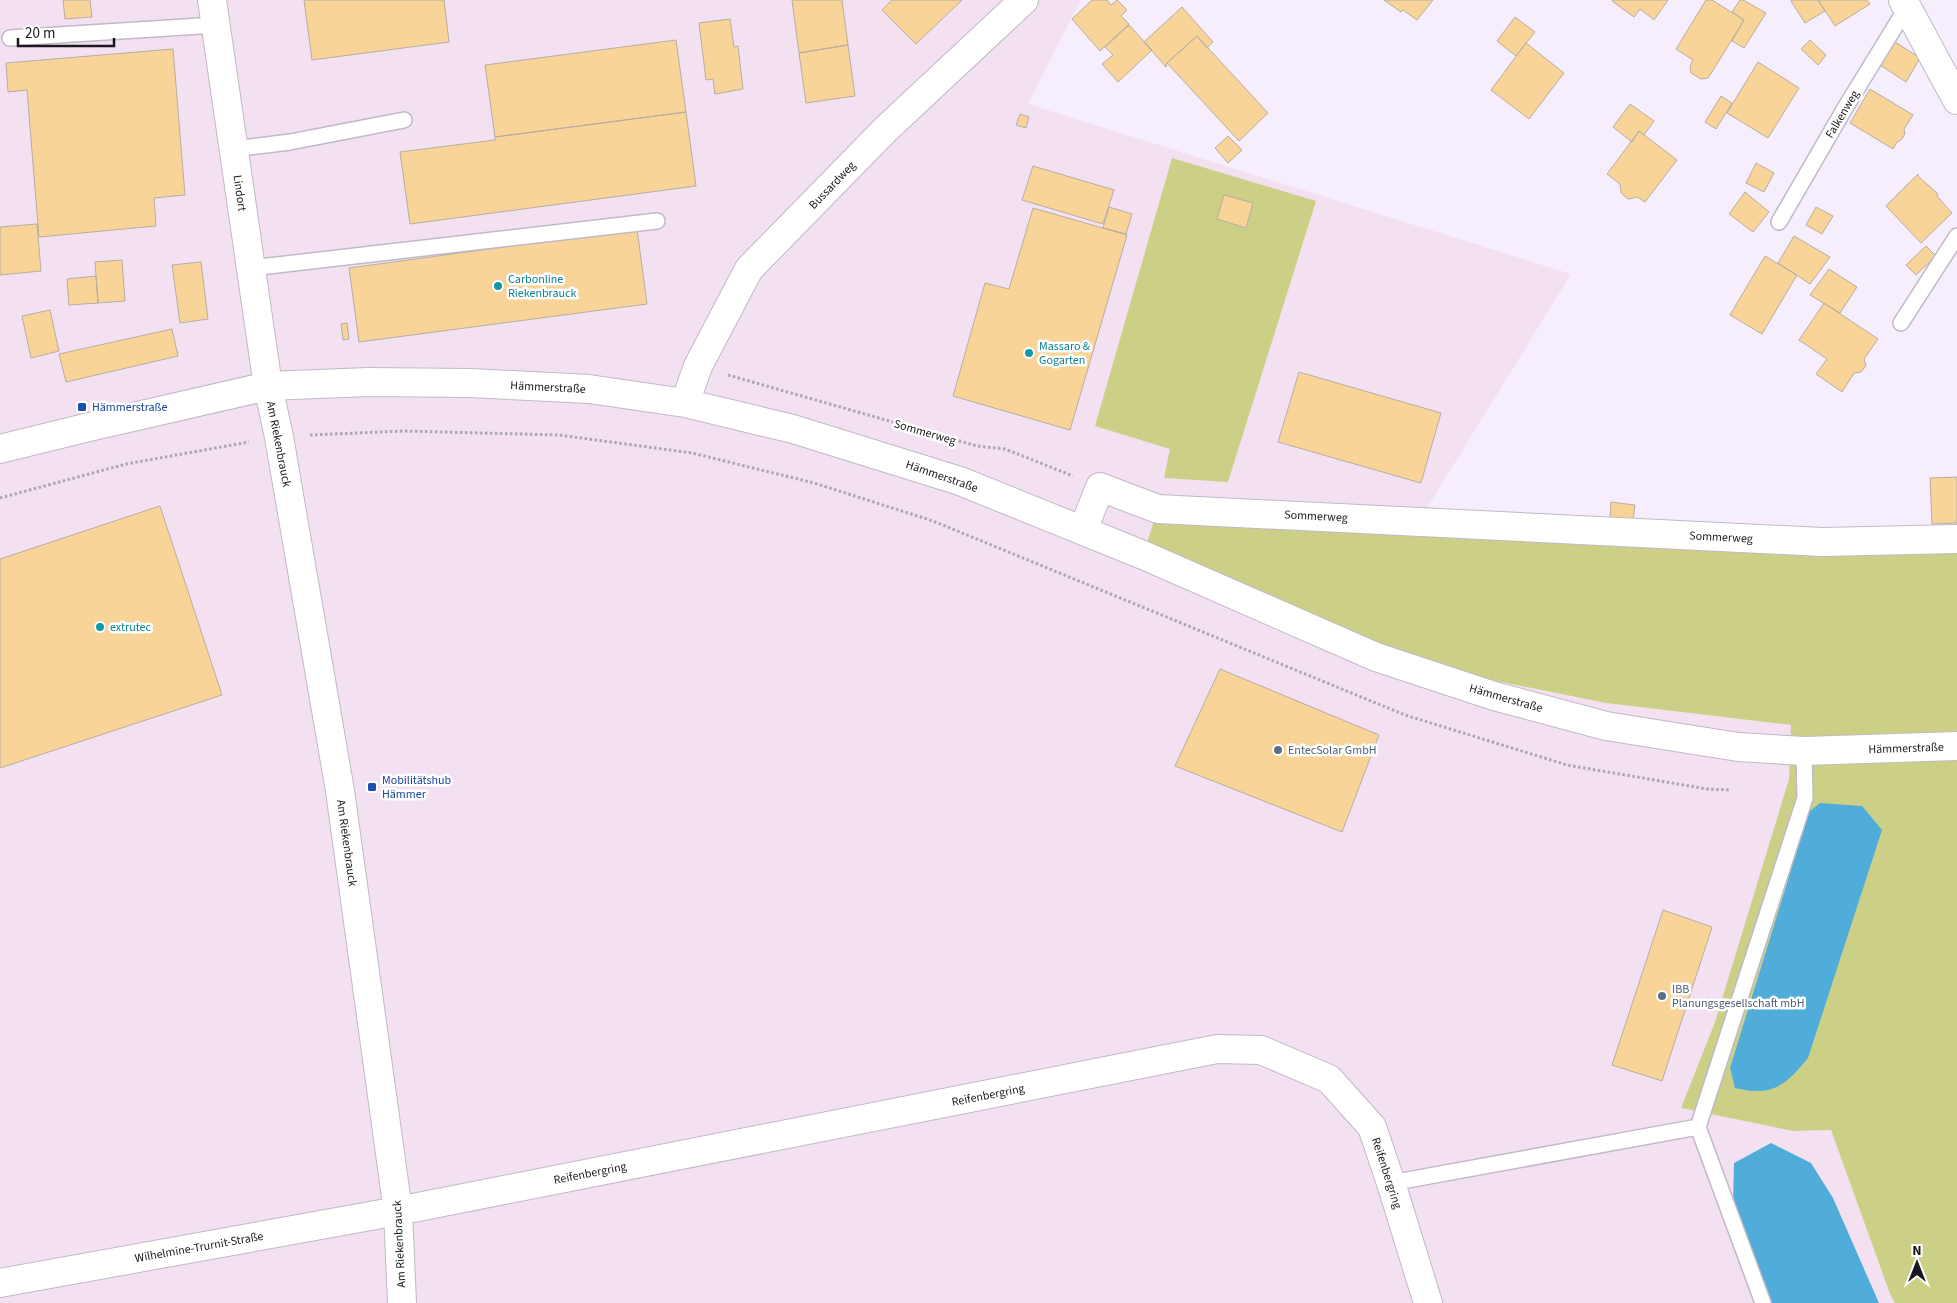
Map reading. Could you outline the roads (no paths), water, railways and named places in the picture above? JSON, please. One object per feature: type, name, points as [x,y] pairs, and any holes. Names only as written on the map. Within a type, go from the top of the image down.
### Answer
[{"type":"street","name":"Bussardweg","points":[[685,403],[698,366],[749,269],[886,129],[1024,0]]},
{"type":"street","name":"Falkenweg","points":[[1905,4],[1957,100]]},
{"type":"street","name":"Lindort","points":[[214,13],[268,386]]},
{"type":"street","name":"Hämmerstraße","points":[[0,449],[268,386],[368,382],[471,383],[589,389],[685,403],[793,429],[960,480],[1082,530],[1376,657],[1494,696],[1606,726],[1738,747],[1804,751],[1957,746]]},
{"type":"street","name":"Am Riekenbrauck","points":[[268,386],[279,437],[340,791],[398,1211],[402,1303]]},
{"type":"street","name":"Sommerweg","points":[[1082,530],[1100,488],[1158,509],[1822,542],[1957,539]]},
{"type":"street","name":"Reifenbergring","points":[[398,1211],[1217,1049],[1261,1050],[1329,1079],[1372,1127],[1428,1303]]},
{"type":"street","name":"Wilhelmine-Trurnit-Straße","points":[[0,1283],[398,1211]]},
{"type":"lane","name":"Falkenweg","points":[[1779,222],[1905,4]]},
{"type":"lane","points":[[10,38],[214,13]]},
{"type":"lane","points":[[234,149],[290,142],[404,120]]},
{"type":"lane","points":[[251,268],[657,221]]},
{"type":"lane","points":[[1901,322],[1957,236]]},
{"type":"lane","points":[[1763,1303],[1698,1127],[1805,798],[1804,751]]},
{"type":"lane","points":[[1391,1183],[1698,1127]]},
{"type":"water","points":[[1820,803],[1862,806],[1882,830],[1808,1058],[1792,1076],[1777,1087],[1759,1091],[1735,1088],[1730,1068],[1809,812]]},
{"type":"water","points":[[1771,1143],[1811,1163],[1833,1198],[1879,1303],[1772,1303],[1733,1204],[1734,1163]]},
{"type":"place","name":"Carbonline Riekenbrauck","points":[[498,286]]},
{"type":"place","name":"Massaro & Gogarten","points":[[1029,353]]},
{"type":"place","name":"Hämmerstraße","points":[[82,407]]},
{"type":"place","name":"extrutec","points":[[100,627]]},
{"type":"place","name":"EntecSolar GmbH","points":[[1278,750]]},
{"type":"place","name":"Mobilitätshub Hämmer","points":[[372,787]]},
{"type":"place","name":"IBB Planungsgesellschaft mbH","points":[[1662,996]]}]
